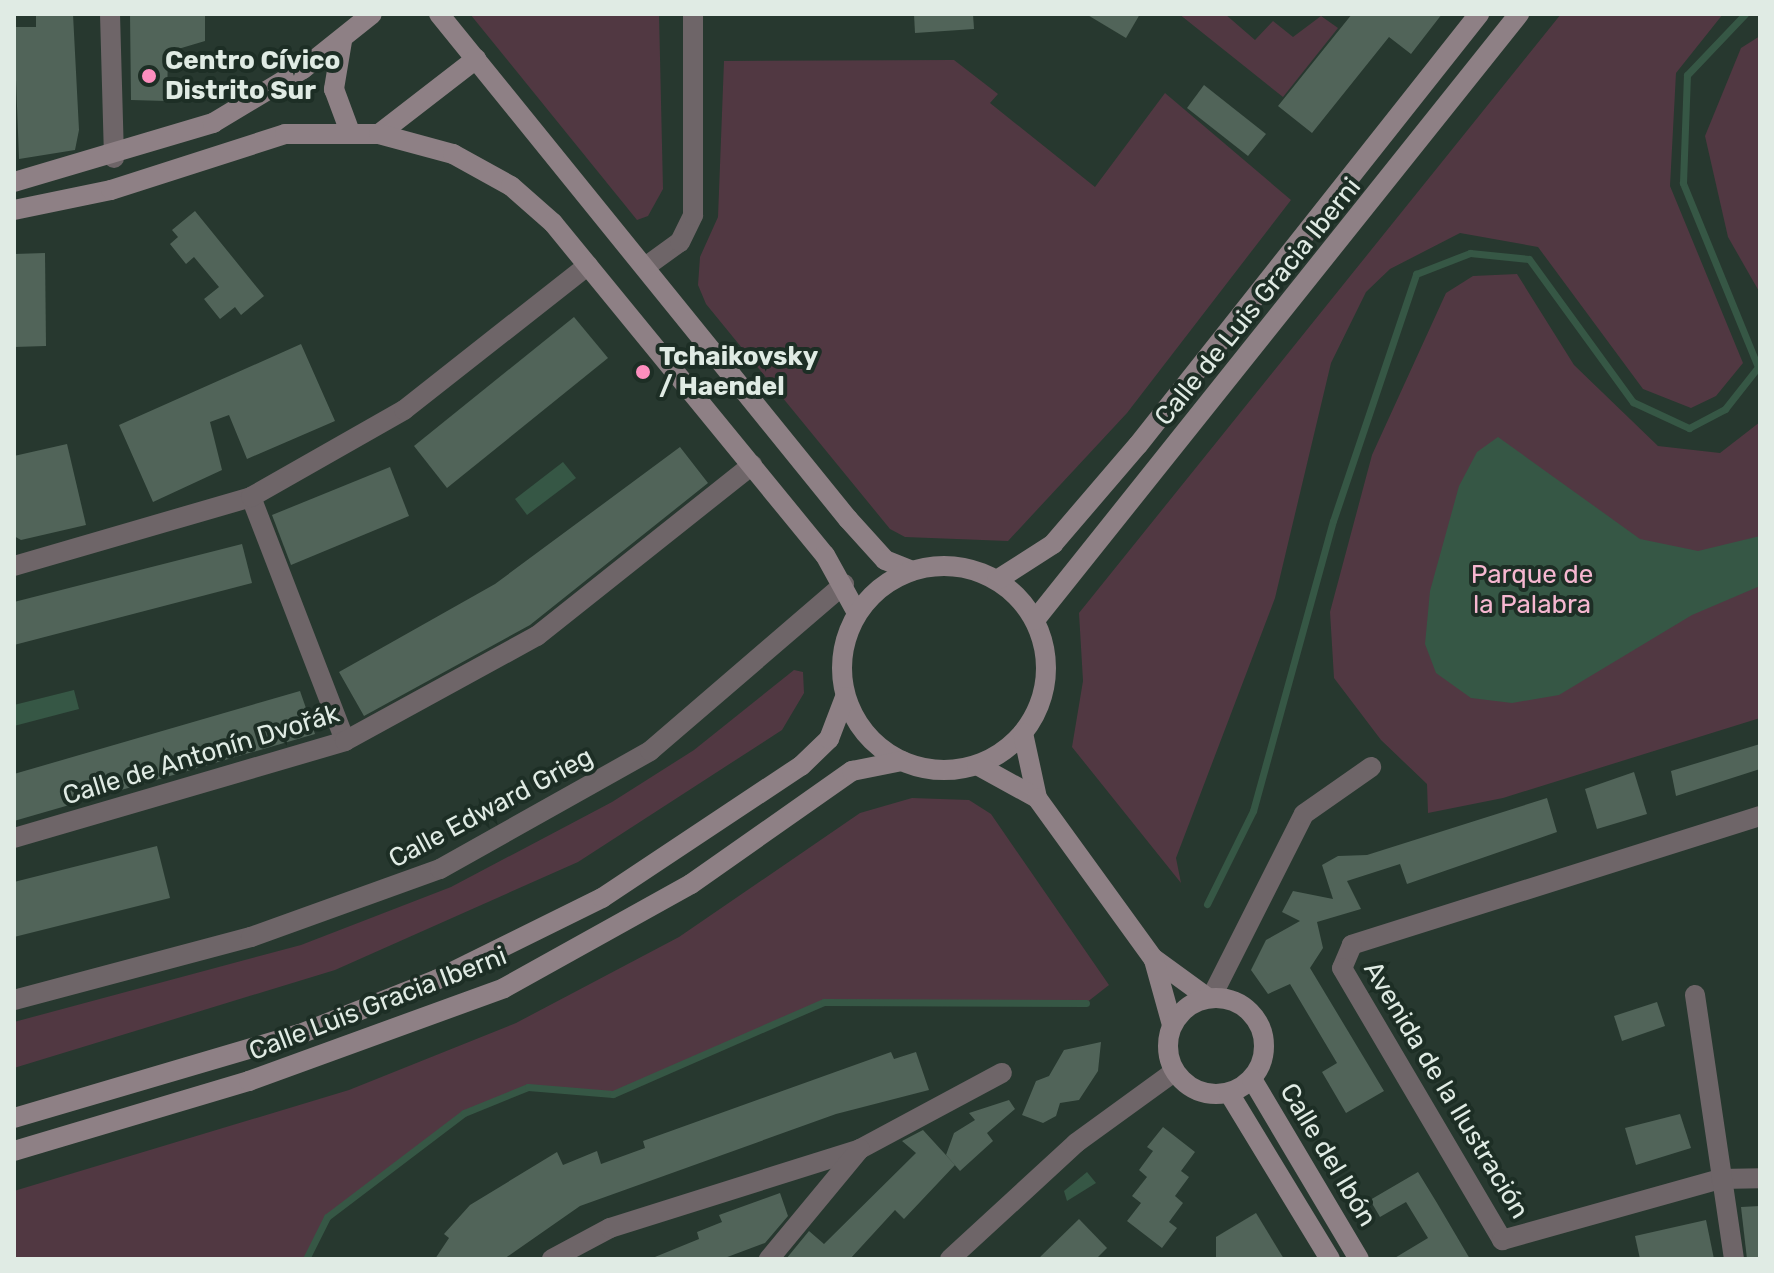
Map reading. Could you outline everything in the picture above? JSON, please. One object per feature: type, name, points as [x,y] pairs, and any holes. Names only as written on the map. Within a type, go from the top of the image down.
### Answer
[{"type":"main road","points":[[14,182],[114,158],[213,123],[342,41],[372,14]]},
{"type":"main road","points":[[439,14],[648,265],[848,519],[885,560],[912,571]]},
{"type":"main road","name":"Calle de Luis Gracia Iberni","points":[[997,580],[1053,544],[1138,445],[1479,14]]},
{"type":"main road","name":"Calle de Luis Gracia Iberni","points":[[1035,620],[1519,14]]},
{"type":"main road","points":[[342,41],[334,89],[350,132]]},
{"type":"main road","points":[[379,134],[476,59]]},
{"type":"main road","points":[[14,210],[111,190],[254,140],[350,132],[424,143],[488,172],[537,207],[588,265],[752,465],[844,584],[857,613]]},
{"type":"main road","points":[[955,567],[997,580],[1035,620],[1046,679],[1023,733],[977,765],[947,770],[902,761],[867,735],[845,697],[842,654],[857,613],[880,587],[912,571],[955,567]]},
{"type":"main road","name":"Calle Luis Gracia Iberni","points":[[14,1118],[300,1034],[436,980],[602,898],[801,766],[829,739],[845,697]]},
{"type":"main road","points":[[1023,733],[1037,798],[1153,958],[1210,998],[1244,1007],[1259,1024],[1263,1059],[1252,1079],[1229,1093],[1193,1088],[1175,1071],[1168,1052],[1172,1025],[1153,958]]},
{"type":"main road","name":"Calle Luis Gracia Iberni","points":[[14,1151],[249,1081],[504,988],[691,884],[852,771],[902,761]]},
{"type":"main road","points":[[977,765],[1037,798]]},
{"type":"main road","points":[[1172,1025],[1210,998]]},
{"type":"main road","name":"Calle del Ibón","points":[[1252,1079],[1359,1259]]},
{"type":"main road","name":"Calle del Ibón","points":[[1229,1093],[1330,1259]]},
{"type":"street","points":[[110,14],[114,158]]},
{"type":"street","points":[[648,265],[680,242],[693,215],[693,14]]},
{"type":"street","points":[[14,566],[251,497],[404,410],[588,265]]},
{"type":"street","name":"Calle de Antonín Dvořák","points":[[14,838],[345,741],[537,636],[752,465]]},
{"type":"street","points":[[251,497],[345,741]]},
{"type":"street","name":"Calle Edward Grieg","points":[[14,1000],[251,937],[440,869],[650,751],[844,584]]},
{"type":"street","points":[[1210,998],[1304,814],[1371,767]]},
{"type":"street","name":"Avenida de la Ilustración","points":[[1760,816],[1352,945],[1342,968],[1502,1240],[1721,1179],[1760,1178]]},
{"type":"street","points":[[1695,995],[1734,1259]]},
{"type":"street","points":[[950,1259],[1076,1143],[1175,1071]]},
{"type":"street","points":[[552,1259],[591,1234],[860,1149],[1002,1073]]},
{"type":"street","points":[[769,1259],[860,1149]]},
{"type":"green space","points":[[470,14],[659,14],[663,189],[648,216],[637,220]]},
{"type":"green space","points":[[1179,14],[1225,14],[1255,40],[1273,21],[1293,37],[1321,16],[1338,28],[1283,97]]},
{"type":"green space","points":[[1561,14],[1723,14],[1676,73],[1670,186],[1743,363],[1716,396],[1691,408],[1643,389],[1538,247],[1460,233],[1390,269],[1366,292],[1331,363],[1275,598],[1176,858],[1181,883],[1072,747],[1083,681],[1079,613]]},
{"type":"green space","points":[[1760,36],[1760,293],[1728,237],[1705,136],[1741,48]]},
{"type":"green space","points":[[954,60],[998,94],[990,103],[1095,187],[1165,93],[1291,200],[1127,413],[1008,541],[905,537],[890,529],[706,304],[698,285],[700,257],[718,217],[724,61]]},
{"type":"green space","name":"Parque de la Palabra","points":[[1517,274],[1574,365],[1658,446],[1720,453],[1760,422],[1760,718],[1503,798],[1428,813],[1427,784],[1381,740],[1334,678],[1330,612],[1372,455],[1446,293],[1473,276]]},
{"type":"green space","points":[[794,670],[803,672],[804,693],[782,730],[578,862],[335,970],[14,1068],[14,1022],[301,945],[451,887],[612,802],[694,750]]},
{"type":"green space","points":[[912,798],[969,800],[991,814],[1109,985],[1086,1003],[824,1002],[613,1094],[528,1087],[464,1113],[327,1217],[306,1259],[14,1259],[14,1191],[349,1090],[516,1023],[679,937],[860,813]]},
{"type":"shaded area","points":[[1498,437],[1640,539],[1698,551],[1760,536],[1760,586],[1692,615],[1559,695],[1512,703],[1471,698],[1436,673],[1425,644],[1430,591],[1459,486],[1477,452]]},
{"type":"shaded area","points":[[563,462],[576,478],[527,515],[515,499]]},
{"type":"shaded area","points":[[74,690],[79,709],[14,726],[14,705]]},
{"type":"shaded area","points":[[1087,1172],[1096,1183],[1067,1201],[1064,1191]]},
{"type":"building","points":[[36,14],[73,14],[79,130],[75,150],[19,159],[14,27],[36,27]]},
{"type":"building","name":"Centro Cívico Distrito Sur","points":[[130,14],[205,14],[205,41],[168,52],[167,101],[131,100]]},
{"type":"building","points":[[914,14],[973,14],[974,29],[915,33]]},
{"type":"building","points":[[1086,14],[1140,14],[1126,38]]},
{"type":"building","points":[[1352,14],[1442,14],[1411,54],[1389,37],[1312,133],[1278,106]]},
{"type":"building","points":[[1204,85],[1266,134],[1248,156],[1187,108]]},
{"type":"building","points":[[195,211],[264,296],[241,315],[235,307],[220,319],[204,299],[219,287],[194,257],[186,264],[170,244],[178,237],[172,230]]},
{"type":"building","points":[[45,253],[46,346],[14,347],[14,254]]},
{"type":"building","points":[[574,317],[608,358],[447,488],[414,446]]},
{"type":"building","points":[[301,344],[335,421],[247,459],[229,415],[210,422],[222,470],[153,502],[119,425]]},
{"type":"building","points":[[67,444],[86,525],[21,540],[14,536],[14,456]]},
{"type":"building","points":[[680,447],[708,483],[530,625],[364,716],[339,672],[495,584]]},
{"type":"building","points":[[390,467],[409,516],[291,565],[272,515]]},
{"type":"building","points":[[242,544],[252,583],[14,645],[14,602]]},
{"type":"building","points":[[300,691],[315,734],[14,821],[14,774]]},
{"type":"building","points":[[1760,744],[1760,769],[1676,796],[1671,771]]},
{"type":"building","points":[[1634,772],[1647,814],[1597,829],[1585,789]]},
{"type":"building","points":[[1547,798],[1557,832],[1407,884],[1400,864],[1347,881],[1361,909],[1317,922],[1323,948],[1310,968],[1384,1091],[1346,1113],[1322,1072],[1337,1063],[1290,984],[1268,994],[1251,970],[1266,940],[1300,921],[1282,912],[1293,891],[1333,899],[1322,865],[1338,856],[1367,855]]},
{"type":"building","points":[[157,846],[170,898],[14,937],[14,882]]},
{"type":"building","points":[[1657,1002],[1665,1026],[1622,1041],[1614,1016]]},
{"type":"building","points":[[1101,1042],[1098,1071],[1079,1100],[1060,1103],[1056,1116],[1043,1123],[1022,1115],[1036,1081],[1049,1076],[1064,1050]]},
{"type":"building","points":[[891,1052],[894,1059],[916,1052],[929,1090],[836,1114],[580,1206],[504,1259],[435,1259],[449,1238],[444,1234],[470,1205],[557,1152],[563,1165],[597,1151],[601,1164],[645,1148],[643,1141]]},
{"type":"building","points":[[1009,1100],[1015,1109],[987,1133],[993,1141],[960,1171],[946,1155],[954,1133],[975,1120],[969,1113]]},
{"type":"building","points":[[1680,1114],[1691,1148],[1636,1165],[1625,1128]]},
{"type":"building","points":[[1163,1127],[1195,1152],[1181,1171],[1189,1177],[1175,1196],[1183,1203],[1169,1222],[1177,1228],[1162,1248],[1127,1221],[1141,1203],[1132,1196],[1147,1177],[1139,1170],[1153,1151],[1147,1147]]},
{"type":"building","points":[[923,1130],[955,1165],[904,1219],[895,1210],[850,1259],[786,1259],[809,1231],[824,1244],[916,1153],[902,1141]]},
{"type":"building","points":[[1418,1172],[1470,1259],[1393,1259],[1428,1238],[1406,1202],[1380,1217],[1370,1200]]},
{"type":"building","points":[[780,1193],[788,1216],[765,1243],[722,1259],[650,1259],[699,1239],[697,1232],[722,1222],[719,1215]]},
{"type":"building","points":[[1760,1206],[1760,1259],[1747,1259],[1741,1207]]},
{"type":"building","points":[[1256,1213],[1284,1259],[1216,1259],[1216,1237]]},
{"type":"building","points":[[1079,1219],[1107,1248],[1096,1259],[1038,1259]]},
{"type":"building","points":[[1706,1220],[1714,1259],[1640,1259],[1635,1236]]},
{"type":"waterway","points":[[1207,904],[1253,811],[1333,521],[1416,274],[1470,253],[1529,259],[1633,402],[1689,428],[1725,409],[1758,367],[1683,183],[1687,75],[1745,14]]},
{"type":"waterway","points":[[306,1259],[327,1217],[464,1113],[528,1087],[613,1094],[824,1002],[1086,1003]]},
{"type":"place","name":"Centro Cívico Distrito Sur","points":[[149,76]]},
{"type":"place","name":"Tchaikovsky / Haendel","points":[[643,372]]}]
